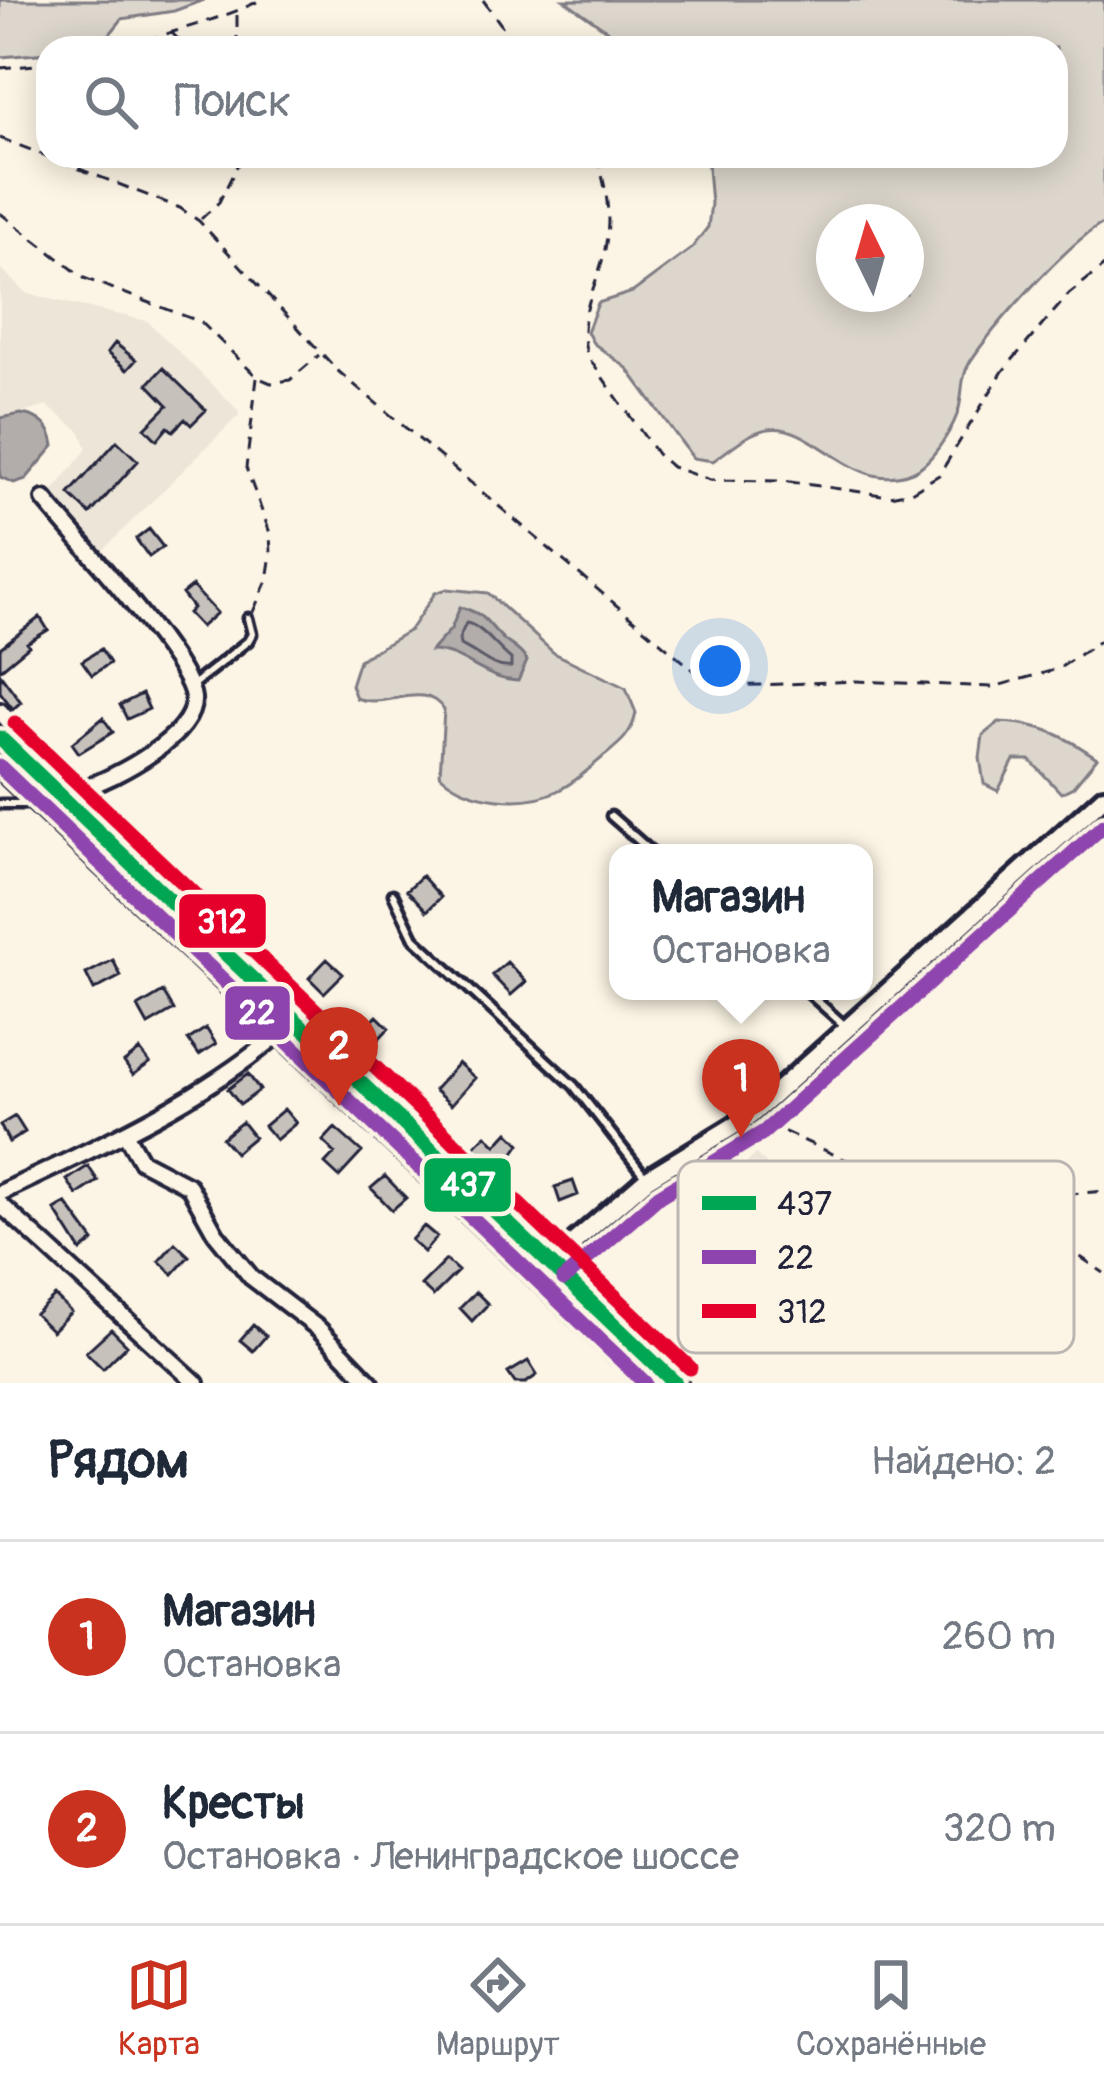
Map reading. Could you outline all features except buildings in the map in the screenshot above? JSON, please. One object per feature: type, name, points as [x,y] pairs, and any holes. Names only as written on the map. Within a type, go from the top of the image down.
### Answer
[{"type":"highway","points":[[9,748],[44,806],[650,1383]]},
{"type":"highway","points":[[9,748],[675,1383]]},
{"type":"street","points":[[0,710],[9,748],[84,788],[112,778],[183,727],[194,704],[173,657],[44,499]]},
{"type":"street","points":[[550,1263],[647,1179],[750,1116],[1104,797]]},
{"type":"street","points":[[0,1193],[125,1133],[257,1052],[281,1032]]},
{"type":"street","points":[[125,1133],[141,1161],[189,1186],[216,1234],[250,1277],[319,1329],[371,1383]]},
{"type":"street","points":[[0,1204],[196,1383]]},
{"type":"lane","points":[[190,687],[248,641],[252,634],[248,618]]},
{"type":"lane","points":[[0,803],[44,806]]},
{"type":"lane","points":[[611,816],[643,844]]},
{"type":"lane","points":[[392,894],[414,938],[574,1086],[647,1179]]},
{"type":"lane","points":[[816,1000],[846,1027]]},
{"type":"path","points":[[158,36],[261,0]]},
{"type":"path","points":[[483,0],[509,36]]},
{"type":"path","points":[[236,36],[237,12]]},
{"type":"path","points":[[170,31],[175,36]]},
{"type":"path","points":[[0,68],[36,65]]},
{"type":"path","points":[[0,138],[36,152]]},
{"type":"path","points":[[77,168],[180,208],[199,221],[321,353],[690,669],[710,681],[734,686],[856,681],[993,687],[1058,669],[1104,638]]},
{"type":"path","points":[[199,221],[219,202],[236,168]]},
{"type":"path","points":[[599,168],[608,219],[601,264],[584,313],[588,357],[657,454],[672,467],[710,480],[784,481],[889,496],[927,485],[952,459],[1003,371],[1069,294],[1104,266]]},
{"type":"path","points":[[0,213],[84,278],[201,322],[257,377],[272,383],[290,380],[321,353]]},
{"type":"path","points":[[248,618],[267,580],[271,554],[271,533],[246,468],[257,377]]},
{"type":"path","points":[[750,1116],[850,1161]]},
{"type":"path","points":[[1074,1194],[1104,1191]]},
{"type":"path","points":[[1074,1252],[1104,1273]]},
{"type":"shaded area","points":[[0,0],[204,0],[174,11],[122,19],[108,36],[36,36],[36,54],[0,57]]},
{"type":"shaded area","points":[[564,0],[1104,0],[1104,223],[1052,265],[981,347],[967,369],[954,422],[939,448],[919,468],[891,477],[871,474],[802,436],[768,429],[713,461],[693,458],[627,368],[593,343],[587,332],[598,303],[633,292],[691,249],[708,227],[708,168],[1068,168],[1068,36],[615,36]]},
{"type":"shaded area","points":[[0,268],[27,294],[147,321],[238,410],[239,415],[102,551],[50,495],[87,449],[81,432],[47,406],[0,419]]},
{"type":"shaded area","points":[[447,589],[488,593],[554,653],[626,688],[636,713],[624,738],[575,780],[543,796],[512,800],[480,796],[440,775],[444,710],[436,701],[415,696],[368,701],[356,698],[351,685],[359,660],[410,630],[435,593]]},
{"type":"shaded area","points":[[999,722],[1051,732],[1097,758],[1073,787],[1061,793],[1030,760],[1014,760],[998,791],[984,784],[980,758],[983,735]]},
{"type":"water","points":[[21,414],[44,424],[54,446],[26,479],[14,483],[0,477],[0,418]]},
{"type":"water","points":[[460,607],[481,616],[524,657],[527,661],[518,681],[431,651],[451,629]]},
{"type":"transit line","name":"312","points":[[15,723],[690,1368]]},
{"type":"transit line","name":"437","points":[[0,738],[675,1383]]},
{"type":"transit line","name":"22","points":[[0,767],[645,1383]]},
{"type":"transit line","name":"22","points":[[716,1161],[764,1132],[1104,825]]},
{"type":"transit line","name":"22","points":[[564,1279],[678,1184]]},
{"type":"place","name":"Кресты","points":[[339,1106]]},
{"type":"place","name":"Магазин","points":[[741,1138]]}]
